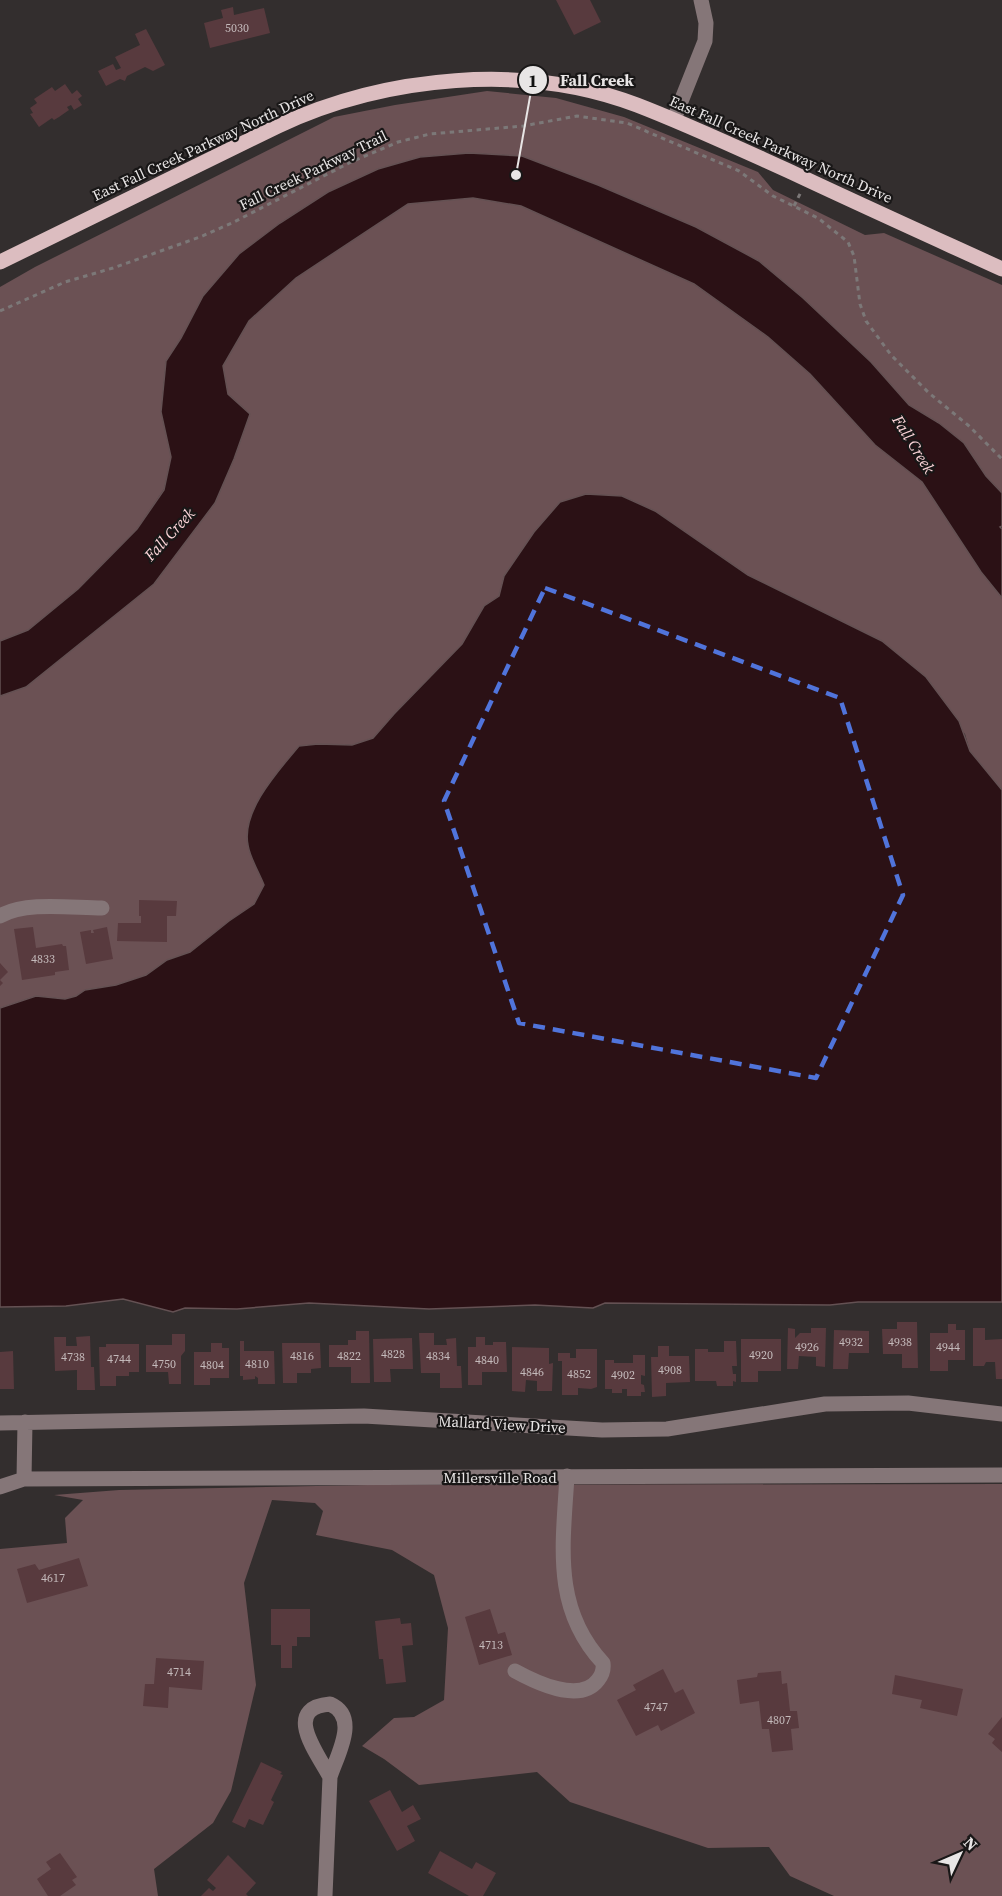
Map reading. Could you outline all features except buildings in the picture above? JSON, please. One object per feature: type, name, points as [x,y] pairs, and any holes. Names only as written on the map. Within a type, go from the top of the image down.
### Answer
[{"type":"main road","name":"East Fall Creek Parkway North Drive","points":[[0,262],[288,121],[341,101],[382,90],[456,80],[508,80],[547,84],[616,98],[674,119],[1002,269]]},
{"type":"street","points":[[674,119],[705,41],[706,23],[702,0]]},
{"type":"street","points":[[0,915],[26,907],[102,908]]},
{"type":"street","name":"Mallard View Drive","points":[[0,1423],[364,1416],[602,1430],[667,1429],[825,1404],[908,1403],[1002,1414]]},
{"type":"street","points":[[24,1479],[25,1422]]},
{"type":"street","name":"Millersville Road","points":[[0,1486],[24,1479],[1002,1475]]},
{"type":"street","points":[[515,1671],[555,1689],[568,1691],[589,1688],[598,1680],[604,1669],[603,1663],[581,1634],[565,1590],[563,1541],[567,1476]]},
{"type":"street","points":[[325,1896],[330,1777]]},
{"type":"path","name":"Fall Creek Parkway Trail","points":[[0,311],[65,282],[113,268],[211,232],[351,162],[398,142],[430,134],[524,126],[577,116],[627,123],[739,171],[774,196],[818,218],[848,242],[854,255],[860,304],[866,321],[891,355],[1002,459]]},
{"type":"highlighted area","points":[[545,588],[840,698],[903,895],[816,1078],[519,1023],[444,801]]},
{"type":"shaded area","points":[[487,91],[556,98],[624,117],[758,172],[773,190],[865,235],[884,233],[1002,285],[1002,493],[986,476],[964,443],[939,423],[909,405],[871,362],[803,298],[759,261],[648,206],[522,156],[469,153],[420,157],[378,169],[328,192],[280,223],[239,254],[166,361],[161,412],[171,457],[164,489],[137,529],[78,589],[28,630],[0,641],[0,287],[35,267],[334,117]]},
{"type":"shaded area","points":[[473,198],[521,206],[694,284],[768,337],[810,374],[875,445],[922,482],[981,572],[1002,598],[1002,790],[970,751],[965,734],[882,641],[748,575],[655,511],[622,496],[586,494],[504,576],[499,596],[484,606],[462,644],[373,738],[352,745],[318,744],[264,885],[254,904],[190,952],[167,960],[146,975],[116,985],[85,990],[65,999],[36,996],[0,1008],[0,696],[26,687],[154,584],[215,503],[250,414],[228,394],[223,366],[249,321],[296,278],[408,204]]},
{"type":"shaded area","points":[[1002,1484],[1002,1896],[834,1896],[790,1876],[769,1847],[708,1848],[570,1802],[537,1772],[419,1785],[362,1746],[394,1718],[414,1717],[444,1700],[448,1628],[434,1575],[392,1550],[316,1535],[323,1511],[315,1503],[272,1500],[244,1583],[256,1685],[231,1791],[213,1823],[154,1869],[158,1896],[0,1896],[0,1549],[67,1543],[65,1518],[83,1500],[54,1495],[119,1490],[367,1485]]},
{"type":"water","name":"Fall Creek","points":[[469,153],[522,156],[598,185],[696,227],[759,261],[803,298],[871,362],[909,405],[939,423],[964,443],[986,476],[1002,493],[1002,526],[1000,527],[1002,529],[1002,598],[981,572],[922,482],[875,445],[810,374],[768,337],[694,284],[521,206],[473,198],[408,204],[296,278],[249,321],[223,366],[228,394],[250,414],[215,503],[154,584],[26,687],[0,696],[0,641],[28,630],[78,589],[137,529],[164,490],[171,457],[161,412],[166,361],[203,296],[239,254],[280,223],[328,192],[378,169],[420,157]]},
{"type":"water","points":[[586,494],[622,496],[655,511],[748,575],[882,641],[926,677],[959,721],[970,751],[1002,790],[1002,1302],[858,1302],[830,1305],[605,1303],[593,1308],[535,1305],[429,1309],[309,1303],[237,1309],[185,1308],[173,1312],[123,1299],[66,1306],[0,1307],[0,1008],[36,996],[65,999],[85,990],[116,985],[146,975],[167,960],[190,952],[254,904],[264,885],[249,850],[247,832],[250,819],[263,792],[299,746],[352,745],[373,738],[462,644],[484,606],[499,596],[504,576],[534,532],[560,502]]},
{"type":"place","name":"Fall Creek","points":[[516,175]]}]
